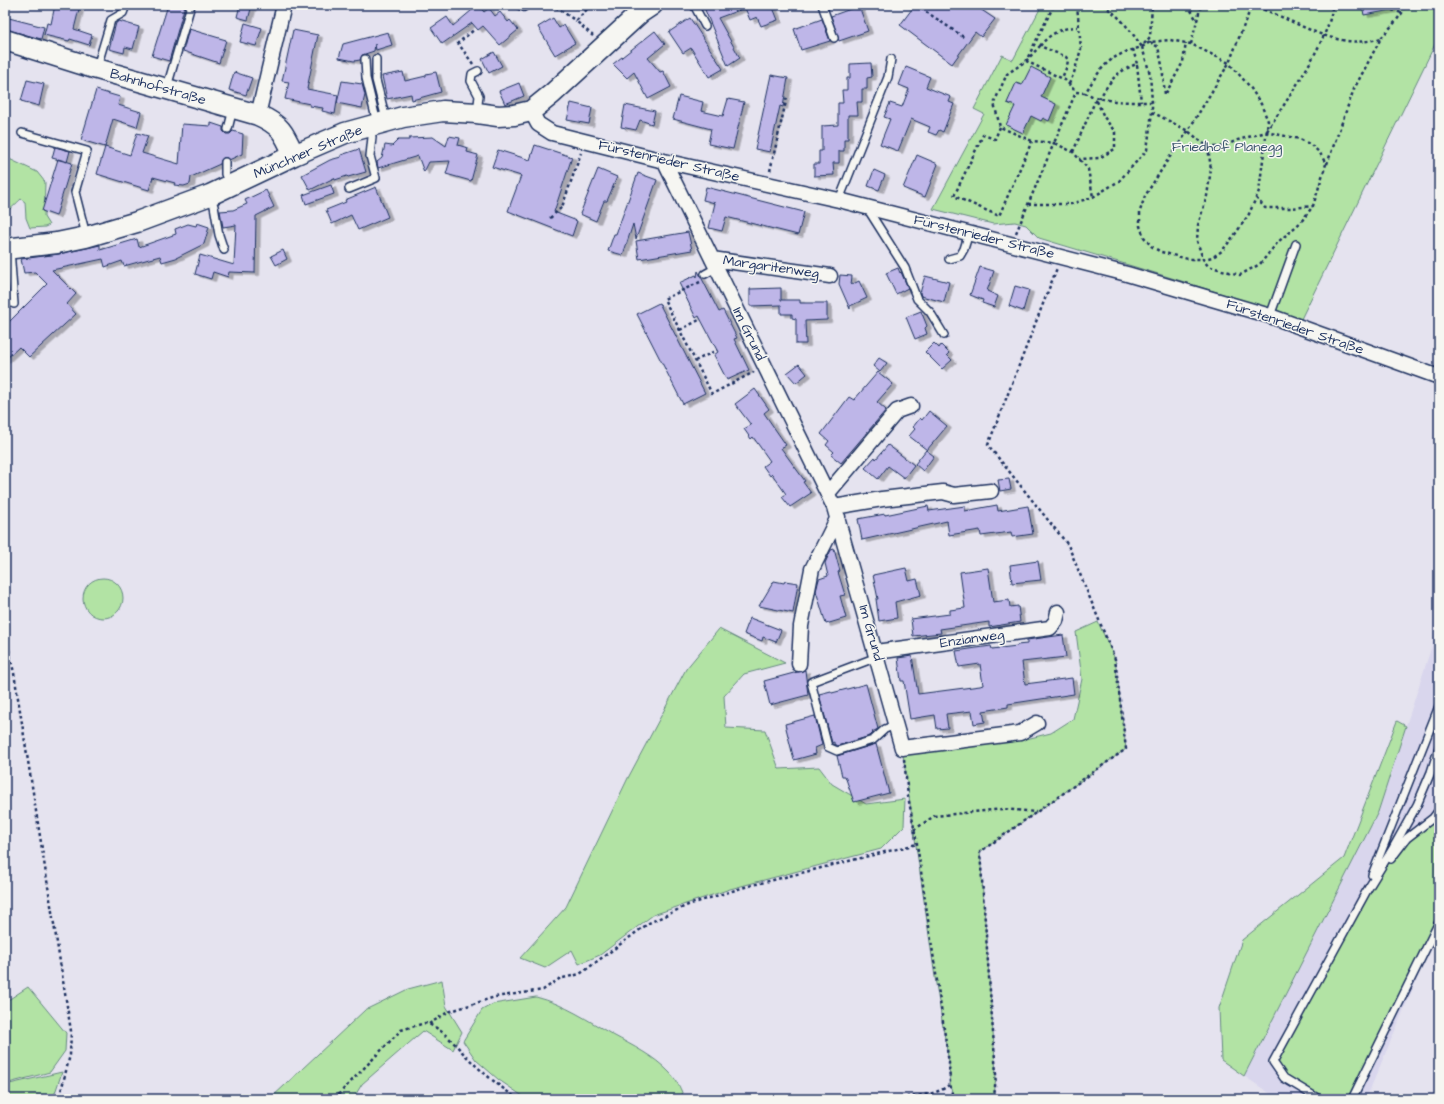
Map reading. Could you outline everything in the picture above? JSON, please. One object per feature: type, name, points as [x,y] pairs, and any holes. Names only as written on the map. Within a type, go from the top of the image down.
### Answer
[{"type":"main road","name":"Münchner Straße","points":[[8,249],[58,243],[86,237],[137,222],[210,195],[294,154],[345,133],[403,117],[443,111],[498,116],[514,115],[531,111],[552,94],[640,12],[652,5]]},
{"type":"main road","name":"Bahnhofstraße","points":[[5,40],[97,69],[258,115],[271,121],[279,127],[294,154]]},
{"type":"street","points":[[258,115],[284,5]]},
{"type":"street","name":"Fürstenrieder Straße","points":[[531,111],[538,124],[552,133],[664,161],[866,206],[1127,274],[1270,316],[1439,377]]},
{"type":"street","name":"Im Grund","points":[[664,161],[713,269],[765,366],[836,512],[877,654],[902,748]]},
{"type":"street","name":"Margaritenweg","points":[[713,269],[830,276]]},
{"type":"street","points":[[828,493],[897,411],[911,406]]},
{"type":"street","points":[[799,664],[801,626],[812,569],[836,512],[882,499],[943,492],[954,495],[991,491]]},
{"type":"street","name":"Enzianweg","points":[[877,654],[1050,628],[1056,621],[1058,612]]},
{"type":"street","points":[[902,748],[1020,733],[1036,723]]},
{"type":"lane","points":[[97,69],[111,20],[123,13],[126,5]]},
{"type":"lane","points":[[166,89],[191,5]]},
{"type":"lane","points":[[519,5],[524,7],[525,5]]},
{"type":"lane","points":[[694,5],[705,26]]},
{"type":"lane","points":[[822,5],[834,38]]},
{"type":"lane","points":[[365,59],[366,78],[378,124]]},
{"type":"lane","points":[[349,189],[376,178],[370,156],[372,137],[378,124],[376,59]]},
{"type":"lane","points":[[839,200],[888,77],[891,59]]},
{"type":"lane","points":[[476,113],[479,96],[471,81],[472,74],[478,71]]},
{"type":"lane","points":[[228,129],[233,108]]},
{"type":"lane","points":[[22,133],[87,151],[75,192],[86,237]]},
{"type":"lane","points":[[225,162],[225,174],[229,186]]},
{"type":"lane","points":[[210,195],[224,250]]},
{"type":"lane","points":[[866,206],[905,268],[917,299],[930,312],[944,335]]},
{"type":"lane","points":[[950,259],[960,256],[969,233]]},
{"type":"lane","points":[[1270,316],[1296,244]]},
{"type":"lane","points":[[8,249],[14,304]]},
{"type":"lane","points":[[877,654],[811,682],[828,747],[837,751],[872,740],[885,729],[896,725]]},
{"type":"lane","points":[[1366,892],[1439,706]]},
{"type":"lane","points":[[1319,1099],[1284,1078],[1273,1062],[1366,892],[1417,805],[1431,772],[1439,747]]},
{"type":"lane","points":[[1366,892],[1407,838],[1433,818],[1439,810]]},
{"type":"lane","points":[[1352,1099],[1439,922]]},
{"type":"path","points":[[550,5],[559,9],[576,21],[596,39]]},
{"type":"path","points":[[559,9],[563,5]]},
{"type":"path","points":[[576,21],[591,5]]},
{"type":"path","points":[[916,5],[965,38]]},
{"type":"path","points":[[1026,62],[1054,5]]},
{"type":"path","points":[[1069,84],[1080,49],[1077,5]]},
{"type":"path","points":[[1028,204],[1071,204],[1093,196],[1119,182],[1147,150],[1152,102],[1150,74],[1142,47],[1120,17],[1103,5]]},
{"type":"path","points":[[1142,47],[1150,37],[1152,5]]},
{"type":"path","points":[[1188,5],[1197,21]]},
{"type":"path","points":[[1191,44],[1201,5]]},
{"type":"path","points":[[1266,132],[1300,80],[1323,36],[1331,20],[1332,5]]},
{"type":"path","points":[[1208,147],[1211,169],[1208,196],[1198,225],[1197,242],[1203,259],[1208,266],[1240,275],[1260,264],[1278,242],[1301,222],[1313,206],[1326,164],[1354,89],[1381,38],[1402,13],[1405,5]]},
{"type":"path","points":[[1085,94],[1100,71],[1117,55],[1142,47],[1150,42],[1170,40],[1191,44],[1229,63],[1250,87],[1261,104],[1268,121],[1259,191],[1249,214],[1222,251],[1213,257],[1203,259],[1188,259],[1162,252],[1151,246],[1144,237],[1140,226],[1140,211],[1145,196],[1188,131],[1229,63],[1252,6],[1266,10],[1323,36],[1348,41],[1372,41],[1381,38]]},
{"type":"path","points":[[1392,10],[1402,13]]},
{"type":"path","points":[[1032,141],[1000,216],[954,196],[983,135],[995,139],[1000,127],[994,103],[1007,74],[1026,62],[1046,37],[1070,27],[1078,27]]},
{"type":"path","points":[[475,30],[458,43],[478,71]]},
{"type":"path","points":[[1150,42],[1158,47],[1162,65],[1165,95],[1183,62],[1186,43]]},
{"type":"path","points":[[1040,46],[1066,57],[1068,60],[1067,66],[1062,78]]},
{"type":"path","points":[[1133,49],[1138,64],[1141,86],[1141,102]]},
{"type":"path","points":[[1026,62],[1062,78],[1076,92],[1098,99],[1128,103],[1152,102]]},
{"type":"path","points":[[1073,152],[1098,99],[1107,86],[1119,72],[1138,64]]},
{"type":"path","points":[[1011,244],[1076,92]]},
{"type":"path","points":[[767,184],[787,97]]},
{"type":"path","points":[[1079,159],[1099,158],[1115,149],[1115,132],[1104,117],[1098,99]]},
{"type":"path","points":[[1152,112],[1188,131],[1208,147],[1221,147],[1238,140],[1266,132],[1300,139],[1320,153],[1326,164]]},
{"type":"path","points":[[1000,127],[1032,141],[1054,143],[1073,152],[1088,168],[1093,196]]},
{"type":"path","points":[[550,218],[562,207],[585,141]]},
{"type":"path","points":[[1256,198],[1265,208],[1313,206]]},
{"type":"path","points":[[994,1099],[996,1074],[980,852],[1126,749],[1115,659],[1068,545],[988,445],[1060,256]]},
{"type":"path","points":[[713,269],[664,299],[712,394],[765,366]]},
{"type":"path","points":[[680,330],[701,319]]},
{"type":"path","points":[[695,361],[717,350]]},
{"type":"path","points":[[5,632],[16,681],[71,1031],[70,1055],[59,1099]]},
{"type":"path","points":[[902,748],[949,1063],[950,1083],[953,1099]]},
{"type":"path","points":[[914,830],[934,816],[1003,808],[1037,812]]},
{"type":"path","points":[[429,1024],[448,1012],[495,997],[542,990],[559,979],[580,974],[649,923],[688,905],[745,887],[916,844]]},
{"type":"path","points":[[334,1099],[401,1030],[425,1023],[429,1024],[447,1037],[490,1079],[518,1099]]},
{"type":"path","points":[[895,1099],[931,1093],[942,1089],[950,1083]]},
{"type":"shaded area","points":[[1439,624],[1439,927],[1366,1099],[1278,1099],[1244,1076],[1378,812]]},
{"type":"green space","name":"Friedhof Planegg","points":[[1042,5],[1439,5],[1439,36],[1301,319],[1039,238],[1026,225],[1015,222],[993,224],[933,209],[984,114],[974,109],[1002,55],[1013,60]]},
{"type":"green space","points":[[5,157],[37,172],[45,182],[44,217],[49,225],[45,227],[30,228],[26,218],[25,202],[21,199],[12,208],[5,210]]},
{"type":"green space","points":[[103,578],[111,580],[117,584],[121,590],[123,598],[121,606],[117,612],[111,616],[103,618],[95,616],[89,612],[85,606],[83,598],[85,590],[89,584],[95,580]]},
{"type":"green space","points":[[1098,622],[1115,659],[1126,749],[980,852],[996,1074],[994,1099],[953,1099],[950,1083],[949,1063],[902,748],[912,754],[1022,740],[1051,733],[1073,719],[1082,679],[1076,632]]},
{"type":"green space","points":[[719,629],[785,663],[744,674],[724,696],[726,728],[765,730],[779,769],[819,767],[832,784],[866,804],[905,799],[904,826],[881,849],[730,889],[653,915],[600,955],[579,964],[572,950],[545,968],[520,958],[566,907],[628,778],[686,669]]},
{"type":"green space","points":[[1397,721],[1406,726],[1378,812],[1244,1076],[1221,1060],[1219,1008],[1242,940],[1344,858]]},
{"type":"green space","points":[[1439,810],[1439,922],[1352,1099],[1319,1099],[1284,1078],[1273,1062],[1366,892],[1407,838]]},
{"type":"green space","points":[[442,980],[446,1006],[462,1032],[453,1050],[423,1031],[362,1084],[353,1099],[270,1099],[365,1010],[408,989]]},
{"type":"green space","points":[[28,987],[66,1033],[65,1051],[50,1072],[5,1084],[5,1002]]},
{"type":"green space","points":[[536,997],[576,1013],[650,1056],[672,1075],[682,1092],[684,1099],[527,1099],[499,1080],[476,1060],[463,1041],[482,1010],[493,1004]]},
{"type":"green space","points":[[62,1072],[53,1099],[5,1099],[5,1085]]},
{"type":"building","points":[[55,5],[80,5],[74,29],[92,35],[89,45],[70,39],[69,41],[44,35],[47,23],[51,24]]},
{"type":"building","points":[[168,5],[185,5],[169,61],[152,56]]},
{"type":"building","points":[[240,5],[252,5],[248,20],[237,17]]},
{"type":"building","points":[[478,5],[484,12],[489,8],[495,16],[500,12],[508,22],[510,20],[518,30],[500,45],[483,26],[478,30],[472,23],[442,44],[431,28],[447,17],[453,26]]},
{"type":"building","points":[[703,5],[772,5],[778,20],[761,26],[757,17],[750,20],[745,8],[718,18],[740,58],[728,66]]},
{"type":"building","points":[[915,5],[974,5],[995,19],[981,37],[975,32],[952,64],[900,25]]},
{"type":"building","points":[[1362,5],[1391,5],[1392,10],[1364,15]]},
{"type":"building","points":[[859,6],[868,31],[839,41],[831,16]]},
{"type":"building","points":[[5,17],[44,27],[41,39],[5,29]]},
{"type":"building","points":[[553,18],[559,28],[564,25],[575,43],[555,55],[538,27]]},
{"type":"building","points":[[690,18],[723,69],[709,77],[691,48],[683,53],[669,32]]},
{"type":"building","points":[[822,19],[830,41],[801,50],[794,29]]},
{"type":"building","points":[[119,21],[139,27],[133,49],[125,47],[124,53],[109,49],[116,23]]},
{"type":"building","points":[[245,23],[262,28],[256,46],[240,42]]},
{"type":"building","points":[[189,29],[226,40],[219,63],[183,51]]},
{"type":"building","points":[[293,30],[318,35],[307,89],[338,95],[335,114],[322,111],[323,108],[310,106],[310,104],[285,99],[289,82],[282,81]]},
{"type":"building","points":[[655,31],[665,44],[648,58],[660,72],[663,71],[671,87],[648,99],[634,72],[627,78],[613,64]]},
{"type":"building","points":[[388,32],[392,45],[376,50],[375,44],[374,51],[362,55],[360,60],[354,61],[339,58],[343,44]]},
{"type":"building","points":[[494,52],[502,66],[489,73],[482,59]]},
{"type":"building","points":[[871,63],[872,77],[867,78],[867,89],[862,89],[862,102],[857,102],[858,115],[848,115],[848,139],[844,139],[844,151],[839,151],[839,163],[833,163],[834,175],[814,176],[814,164],[819,164],[819,151],[822,151],[822,126],[838,125],[838,103],[843,103],[842,90],[847,90],[847,78],[850,78],[850,64]]},
{"type":"building","points":[[906,67],[930,77],[926,87],[951,97],[949,102],[954,104],[943,132],[939,130],[936,135],[928,132],[930,127],[911,119],[898,151],[880,144],[890,119],[884,117],[890,103],[902,107],[909,89],[899,85]]},
{"type":"building","points":[[1031,67],[1050,77],[1041,97],[1056,104],[1049,121],[1043,118],[1041,121],[1031,116],[1023,133],[1006,125],[1015,106],[1007,103],[1016,83],[1022,85]]},
{"type":"building","points":[[234,72],[252,78],[246,95],[229,90]]},
{"type":"building","points":[[403,72],[405,81],[436,72],[441,92],[412,100],[411,94],[387,99],[382,76]]},
{"type":"building","points":[[771,75],[788,78],[783,107],[780,106],[770,152],[755,149]]},
{"type":"building","points":[[27,80],[44,84],[39,106],[21,101]]},
{"type":"building","points":[[342,81],[362,84],[365,95],[362,108],[337,103]]},
{"type":"building","points":[[519,83],[524,96],[505,104],[499,91]]},
{"type":"building","points":[[96,90],[120,97],[118,105],[141,112],[137,127],[113,119],[105,147],[81,140]]},
{"type":"building","points":[[679,96],[703,102],[701,111],[723,116],[728,99],[744,102],[733,149],[708,144],[711,129],[673,119]]},
{"type":"building","points":[[571,103],[592,108],[589,124],[567,120]]},
{"type":"building","points":[[625,105],[655,111],[652,124],[640,120],[636,130],[621,127]]},
{"type":"building","points":[[211,123],[223,127],[223,131],[226,134],[230,134],[233,131],[243,134],[242,154],[229,160],[227,158],[223,158],[220,164],[191,177],[190,184],[184,186],[174,185],[175,183],[153,177],[149,190],[97,174],[105,147],[130,155],[137,133],[148,136],[142,153],[179,164],[182,124],[211,126]]},
{"type":"building","points":[[449,136],[460,138],[458,145],[468,148],[467,152],[478,155],[471,181],[446,174],[450,161],[429,162],[424,172],[418,156],[378,168],[377,162],[382,158],[385,145],[392,146],[398,140],[409,140],[409,138],[433,137],[446,146]]},
{"type":"building","points":[[535,145],[572,157],[554,212],[577,221],[572,236],[508,211],[521,176],[492,167],[498,150],[530,160]]},
{"type":"building","points":[[55,147],[70,151],[67,162],[52,158]]},
{"type":"building","points":[[359,149],[366,172],[335,180],[334,178],[310,190],[302,175],[330,160]]},
{"type":"building","points":[[917,155],[938,164],[925,197],[903,188]]},
{"type":"building","points":[[58,159],[72,163],[56,216],[42,211]]},
{"type":"building","points":[[598,169],[617,177],[607,201],[604,201],[596,221],[580,214]]},
{"type":"building","points":[[874,170],[885,175],[879,190],[868,186]]},
{"type":"building","points":[[638,173],[657,180],[636,239],[633,224],[623,255],[608,251],[614,234],[616,234]]},
{"type":"building","points":[[331,185],[334,194],[306,204],[303,195]]},
{"type":"building","points":[[376,187],[388,217],[358,230],[351,215],[332,224],[326,210]]},
{"type":"building","points":[[706,187],[804,212],[798,235],[726,217],[722,231],[709,228],[715,203],[703,200]]},
{"type":"building","points":[[266,190],[274,207],[256,216],[255,273],[229,272],[228,277],[213,272],[211,279],[195,274],[200,255],[234,265],[236,225],[223,227],[220,211],[233,210],[247,204],[245,200]]},
{"type":"building","points":[[197,223],[209,227],[204,244],[176,258],[162,262],[160,256],[124,266],[122,261],[105,267],[103,259],[52,270],[76,294],[67,304],[76,314],[29,357],[19,347],[5,360],[5,326],[47,284],[35,272],[24,273],[21,259],[59,254],[100,245],[100,250],[137,239],[139,247],[176,234],[175,229],[188,224],[196,226]]},
{"type":"building","points":[[688,232],[692,250],[639,259],[636,241]]},
{"type":"building","points":[[283,250],[287,259],[276,265],[271,256]]},
{"type":"building","points":[[980,267],[994,271],[987,291],[998,296],[994,307],[982,303],[983,300],[970,295]]},
{"type":"building","points":[[898,268],[908,288],[896,294],[886,273]]},
{"type":"building","points":[[698,271],[719,312],[723,310],[737,338],[734,339],[749,370],[727,380],[714,355],[718,352],[699,316],[696,318],[679,283],[696,275],[697,277]]},
{"type":"building","points":[[840,275],[852,276],[851,285],[859,281],[867,298],[850,306],[850,309],[839,284]]},
{"type":"building","points":[[925,276],[949,282],[944,302],[921,296],[920,293]]},
{"type":"building","points":[[1015,286],[1029,290],[1023,311],[1009,306]]},
{"type":"building","points":[[781,288],[781,300],[800,300],[800,303],[827,303],[827,320],[805,321],[806,344],[796,344],[796,319],[792,318],[792,314],[781,314],[781,305],[750,306],[750,289]]},
{"type":"building","points":[[659,303],[705,393],[683,404],[637,314]]},
{"type":"building","points":[[921,311],[927,326],[925,328],[927,334],[915,339],[906,317]]},
{"type":"building","points":[[934,343],[939,348],[941,345],[949,353],[947,355],[952,360],[942,369],[925,352]]},
{"type":"building","points":[[879,358],[887,363],[880,372],[873,366]]},
{"type":"building","points":[[799,364],[807,374],[796,383],[787,373]]},
{"type":"building","points":[[878,372],[893,384],[877,402],[886,410],[841,463],[831,455],[834,452],[826,445],[829,441],[821,434],[849,397],[854,400]]},
{"type":"building","points":[[755,389],[769,409],[764,413],[786,445],[781,448],[805,481],[803,482],[811,493],[790,507],[782,497],[786,494],[772,474],[770,476],[763,466],[770,461],[753,437],[751,439],[744,429],[751,425],[735,404]]},
{"type":"building","points":[[929,411],[947,426],[927,450],[909,436],[915,429],[913,427],[920,418],[922,420]]},
{"type":"building","points":[[888,445],[914,465],[904,478],[888,466],[878,479],[865,468],[875,457],[876,459]]},
{"type":"building","points":[[926,450],[934,456],[923,471],[915,464]]},
{"type":"building","points":[[1009,479],[1011,489],[1000,491],[998,480]]},
{"type":"building","points":[[997,505],[998,511],[1028,506],[1033,534],[1012,537],[1011,532],[981,536],[980,530],[949,535],[947,521],[862,540],[858,519],[928,506],[929,511],[965,506],[965,511]]},
{"type":"building","points":[[834,549],[840,571],[838,572],[845,595],[840,596],[846,618],[826,624],[816,591],[819,579],[828,576],[825,563],[831,550]]},
{"type":"building","points":[[1038,561],[1041,580],[1012,583],[1010,565]]},
{"type":"building","points":[[906,568],[909,581],[917,579],[921,595],[895,602],[897,618],[879,621],[876,599],[878,599],[873,575]]},
{"type":"building","points":[[988,568],[993,602],[1009,600],[1010,607],[1018,606],[1020,622],[989,627],[989,622],[940,629],[941,633],[913,636],[911,619],[950,614],[950,610],[965,608],[960,572]]},
{"type":"building","points":[[774,581],[798,583],[793,613],[759,606]]},
{"type":"building","points":[[750,618],[781,630],[776,642],[763,637],[762,641],[744,634]]},
{"type":"building","points":[[1063,635],[1066,657],[1022,662],[1025,684],[1072,678],[1074,694],[1008,704],[1008,707],[983,711],[985,722],[974,724],[972,711],[946,714],[948,728],[937,729],[935,715],[910,719],[904,681],[901,681],[898,658],[912,656],[918,694],[980,686],[983,685],[980,664],[959,667],[956,651],[991,646],[992,649],[1017,646],[1027,644],[1027,640]]},
{"type":"building","points":[[805,670],[808,695],[770,705],[764,681]]},
{"type":"building","points":[[866,684],[878,729],[872,732],[873,733],[870,736],[837,746],[834,742],[832,743],[819,694],[831,691],[832,693]]},
{"type":"building","points":[[815,716],[822,745],[815,748],[816,754],[794,760],[785,724]]},
{"type":"building","points":[[876,744],[889,793],[854,802],[845,776],[842,776],[837,756]]}]
